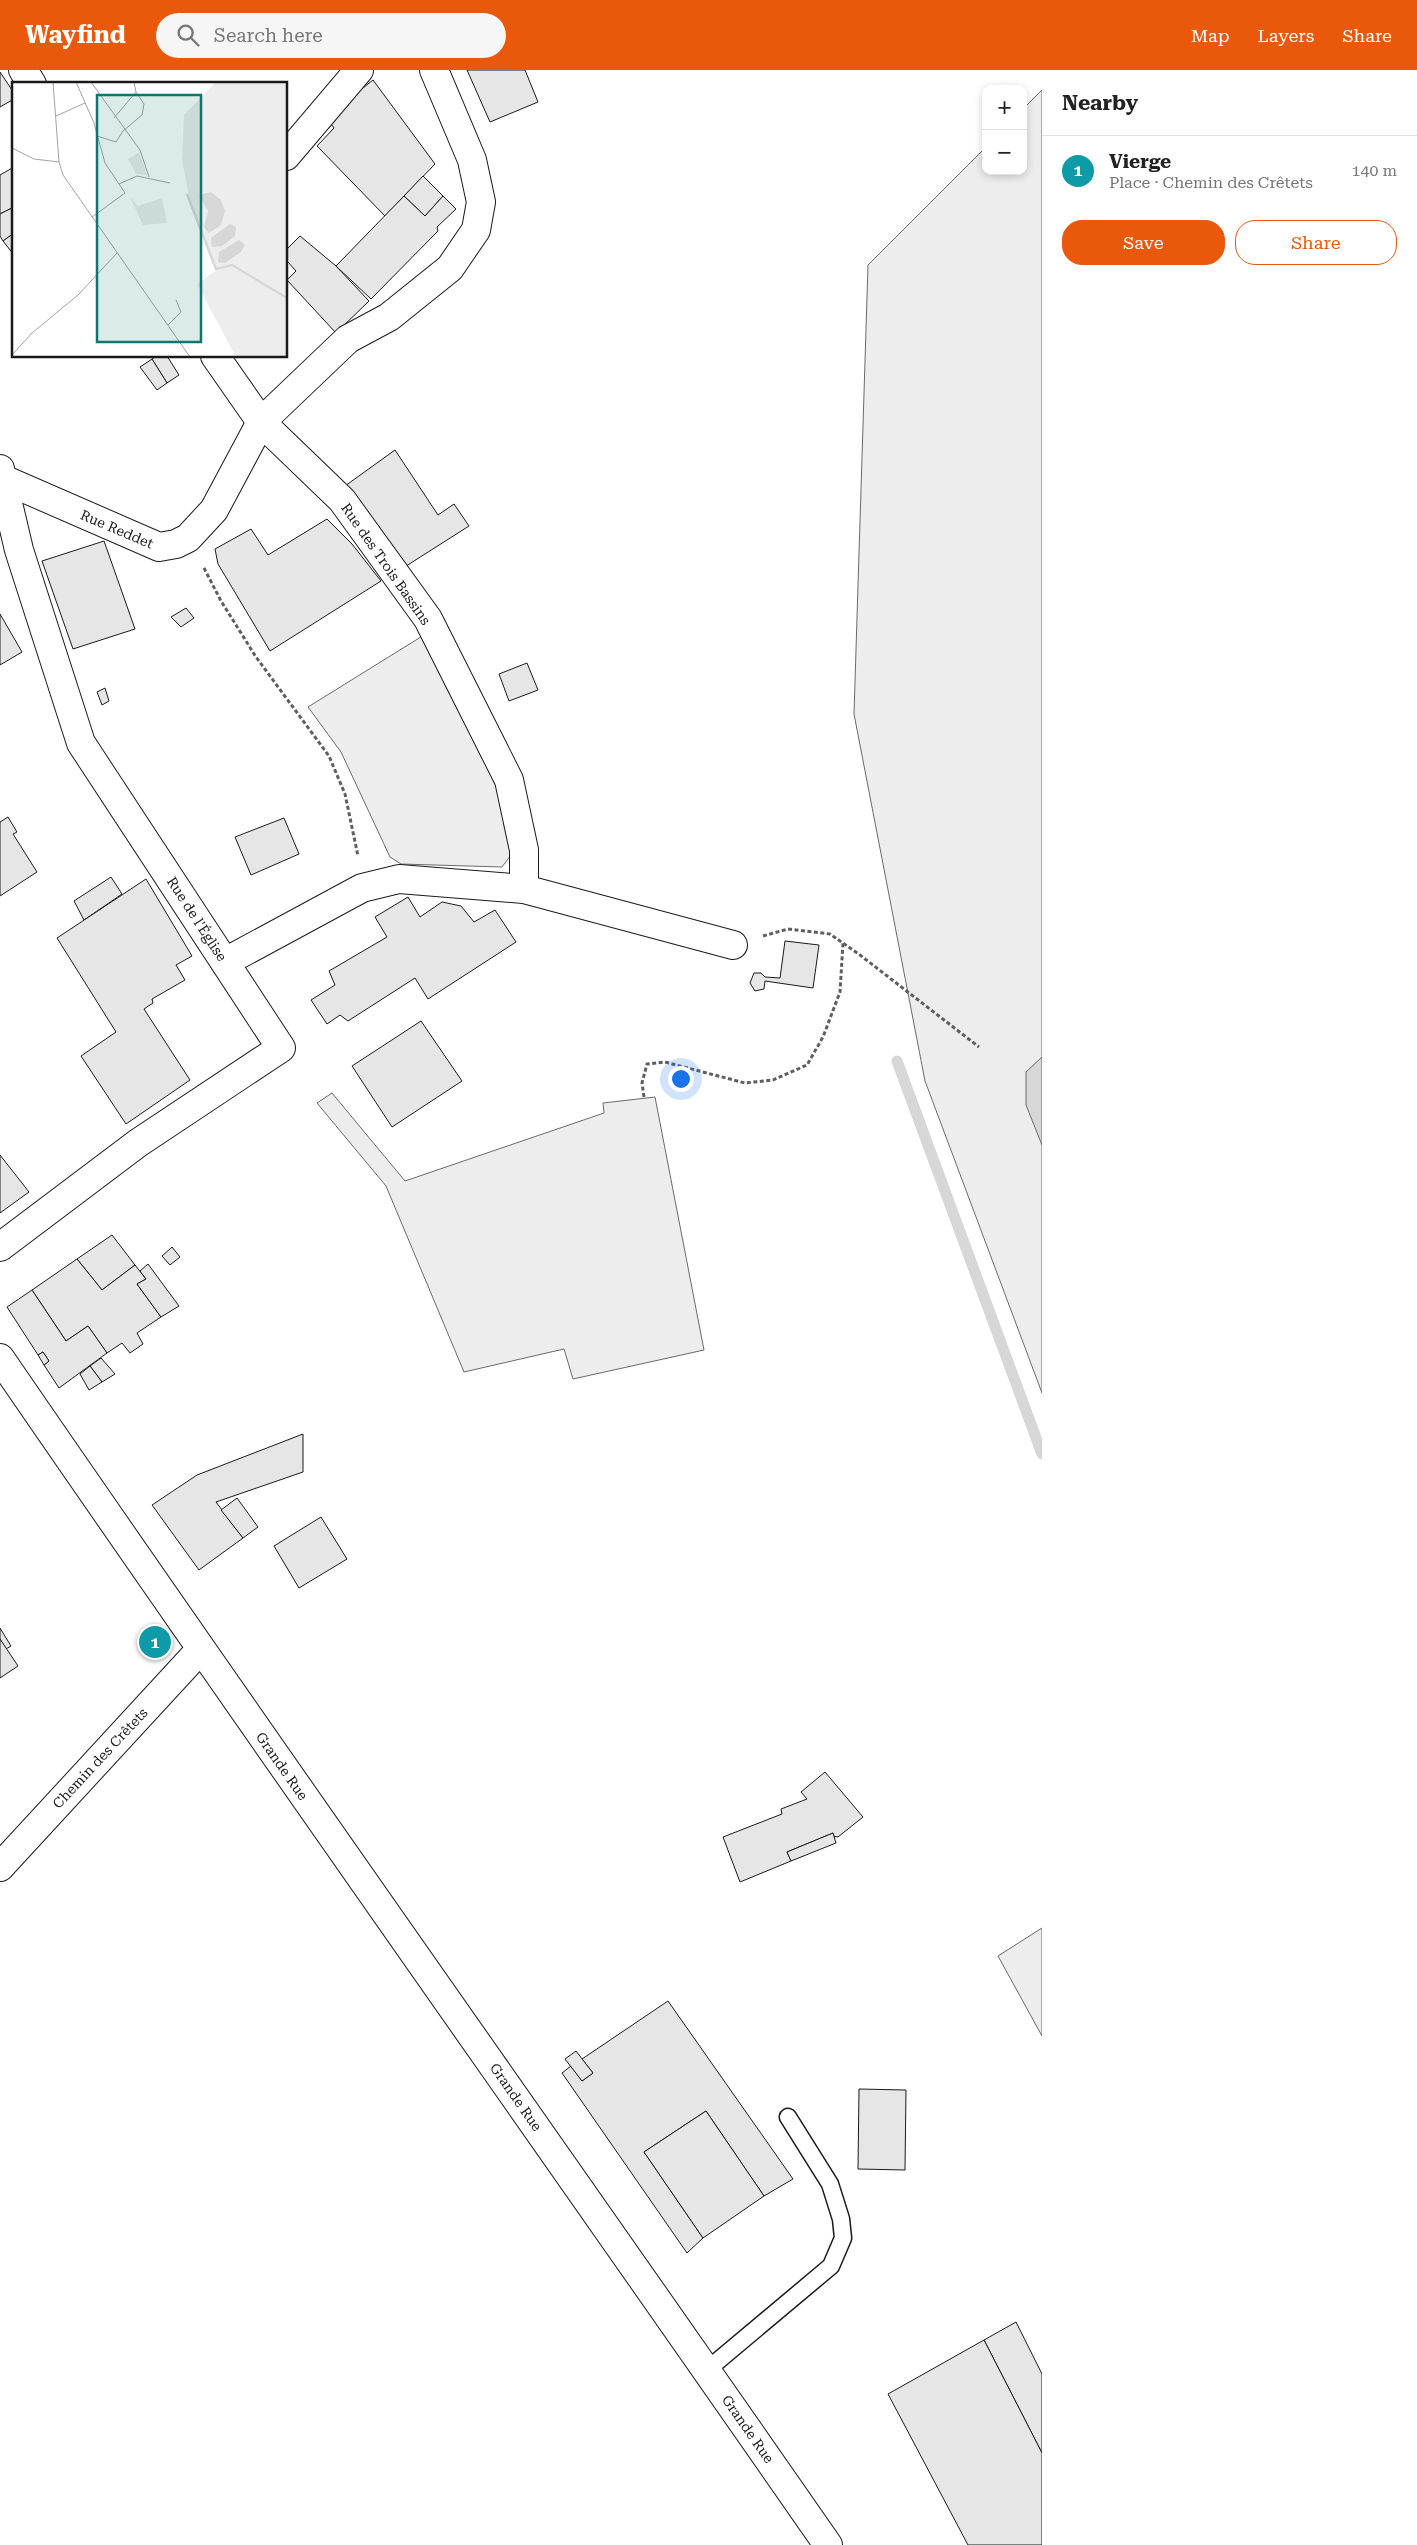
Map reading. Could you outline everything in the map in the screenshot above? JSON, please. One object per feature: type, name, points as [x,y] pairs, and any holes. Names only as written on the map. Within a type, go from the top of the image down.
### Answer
[{"type":"street","points":[[23,70],[31,82]]},
{"type":"street","points":[[288,154],[359,70]]},
{"type":"street","name":"Rue Reddet","points":[[1,474],[159,547],[176,544],[188,538],[214,510],[262,422],[348,339],[389,317],[450,268],[476,230],[481,202],[472,160],[434,70]]},
{"type":"street","name":"Rue des Trois Bassins","points":[[216,358],[262,422],[342,500],[428,619],[510,780],[524,850],[524,889]]},
{"type":"street","name":"Rue de l'Église","points":[[0,1247],[138,1143],[281,1048],[81,742],[19,550],[1,474]]},
{"type":"street","points":[[225,962],[362,888],[399,878],[524,889],[733,945]]},
{"type":"street","name":"Grande Rue","points":[[0,1358],[200,1650],[828,2545]]},
{"type":"street","name":"Chemin des Crêtets","points":[[0,1867],[200,1650]]},
{"type":"lane","points":[[707,2370],[831,2266],[843,2238],[841,2219],[830,2184],[788,2118]]},
{"type":"path","points":[[188,538],[221,601],[256,657],[329,756],[345,794],[357,843],[362,888]]},
{"type":"path","points":[[733,945],[788,929],[830,934],[979,1047]]},
{"type":"path","points":[[644,1097],[642,1083],[647,1064],[665,1062],[744,1083],[772,1080],[807,1065],[824,1037],[840,992],[843,943]]},
{"type":"shaded area","points":[[1042,90],[1042,1393],[925,1081],[854,714],[868,265],[982,151],[982,175],[1027,175],[1027,105]]},
{"type":"shaded area","points":[[424,635],[500,784],[513,832],[511,855],[502,867],[401,864],[390,857],[341,752],[308,707]]},
{"type":"shaded area","points":[[1042,1057],[1042,1145],[1026,1105],[1026,1072]]},
{"type":"shaded area","points":[[332,1093],[405,1181],[604,1113],[603,1103],[655,1097],[704,1350],[573,1379],[564,1349],[464,1372],[386,1186],[317,1103]]},
{"type":"shaded area","points":[[1042,1928],[1042,2036],[998,1956]]},
{"type":"building","points":[[467,70],[525,70],[538,102],[490,122]]},
{"type":"building","points":[[0,72],[12,90],[12,100],[0,107]]},
{"type":"building","points":[[373,80],[435,164],[385,216],[317,146],[334,128],[329,121],[339,107]]},
{"type":"building","points":[[12,168],[12,208],[0,214],[0,175]]},
{"type":"building","points":[[423,176],[443,196],[425,216],[404,196]]},
{"type":"building","points":[[404,196],[425,216],[443,196],[456,209],[437,227],[438,231],[371,299],[336,266]]},
{"type":"building","points":[[12,208],[12,234],[3,241],[0,236],[0,214]]},
{"type":"building","points":[[12,234],[12,252],[3,241]]},
{"type":"building","points":[[300,236],[336,266],[369,301],[336,333],[288,281],[296,271],[288,262],[288,248]]},
{"type":"building","points":[[168,358],[179,375],[167,383],[152,359]]},
{"type":"building","points":[[152,359],[167,383],[157,390],[140,367]]},
{"type":"building","points":[[395,450],[438,515],[454,504],[469,526],[403,568],[345,486]]},
{"type":"building","points":[[327,519],[352,544],[381,581],[270,651],[218,564],[215,549],[251,529],[268,555]]},
{"type":"building","points":[[104,541],[135,629],[73,649],[42,561]]},
{"type":"building","points":[[186,608],[194,618],[181,627],[171,617]]},
{"type":"building","points":[[0,614],[22,652],[0,665]]},
{"type":"building","points":[[527,663],[538,690],[509,701],[499,674]]},
{"type":"building","points":[[105,688],[109,701],[102,705],[97,692]]},
{"type":"building","points":[[8,817],[17,832],[13,834],[37,872],[0,896],[0,822]]},
{"type":"building","points":[[284,818],[299,854],[251,875],[235,837]]},
{"type":"building","points":[[111,877],[122,894],[84,920],[74,901]]},
{"type":"building","points":[[146,879],[192,956],[176,965],[185,980],[152,999],[153,1003],[144,1009],[190,1080],[126,1124],[81,1056],[116,1032],[57,938]]},
{"type":"building","points":[[408,897],[420,917],[442,902],[461,906],[474,922],[495,910],[516,942],[428,999],[415,978],[348,1021],[340,1015],[327,1024],[311,1000],[335,985],[329,971],[387,937],[375,917]]},
{"type":"building","points":[[785,941],[819,945],[813,988],[765,981],[764,989],[755,991],[750,983],[754,973],[761,973],[765,977],[780,978]]},
{"type":"building","points":[[421,1021],[462,1081],[392,1127],[352,1066]]},
{"type":"building","points":[[0,1155],[29,1192],[0,1213]]},
{"type":"building","points":[[112,1235],[135,1265],[102,1290],[77,1259]]},
{"type":"building","points":[[172,1247],[180,1257],[170,1265],[162,1256]]},
{"type":"building","points":[[77,1259],[102,1290],[135,1265],[146,1279],[137,1284],[161,1317],[137,1333],[143,1344],[130,1353],[122,1343],[107,1353],[88,1326],[66,1341],[32,1290]]},
{"type":"building","points":[[148,1264],[179,1306],[161,1317],[137,1284],[146,1279],[140,1271]]},
{"type":"building","points":[[32,1290],[66,1341],[88,1326],[107,1353],[59,1388],[44,1365],[49,1361],[43,1352],[38,1355],[7,1307]]},
{"type":"building","points":[[43,1352],[49,1361],[44,1365],[38,1355]]},
{"type":"building","points":[[101,1358],[115,1374],[102,1382],[90,1366]]},
{"type":"building","points":[[90,1366],[102,1382],[89,1390],[80,1374]]},
{"type":"building","points":[[303,1434],[303,1472],[216,1502],[243,1538],[199,1570],[152,1505],[197,1475]]},
{"type":"building","points":[[237,1498],[258,1527],[243,1538],[221,1510]]},
{"type":"building","points":[[321,1517],[347,1559],[299,1588],[274,1546]]},
{"type":"building","points":[[0,1628],[11,1646],[6,1649],[0,1639]]},
{"type":"building","points":[[0,1639],[18,1666],[0,1678]]},
{"type":"building","points":[[825,1772],[863,1817],[838,1837],[833,1836],[833,1833],[787,1852],[791,1861],[740,1882],[723,1837],[782,1814],[781,1809],[807,1799],[801,1792]]},
{"type":"building","points":[[833,1833],[836,1843],[791,1861],[787,1852]]},
{"type":"building","points":[[668,2001],[793,2179],[764,2196],[706,2111],[644,2152],[703,2238],[687,2253],[562,2073],[571,2066],[582,2081],[593,2073],[582,2059]]},
{"type":"building","points":[[576,2051],[593,2073],[582,2081],[565,2059]]},
{"type":"building","points":[[859,2089],[906,2090],[905,2170],[858,2169]]},
{"type":"building","points":[[706,2111],[764,2196],[703,2238],[644,2152]]},
{"type":"building","points":[[1016,2322],[1042,2374],[1042,2453],[984,2340]]},
{"type":"building","points":[[984,2340],[1042,2453],[1042,2545],[968,2545],[888,2394]]},
{"type":"waterway","points":[[897,1061],[1042,1454]]},
{"type":"place","name":"Vierge","points":[[155,1642]]}]
